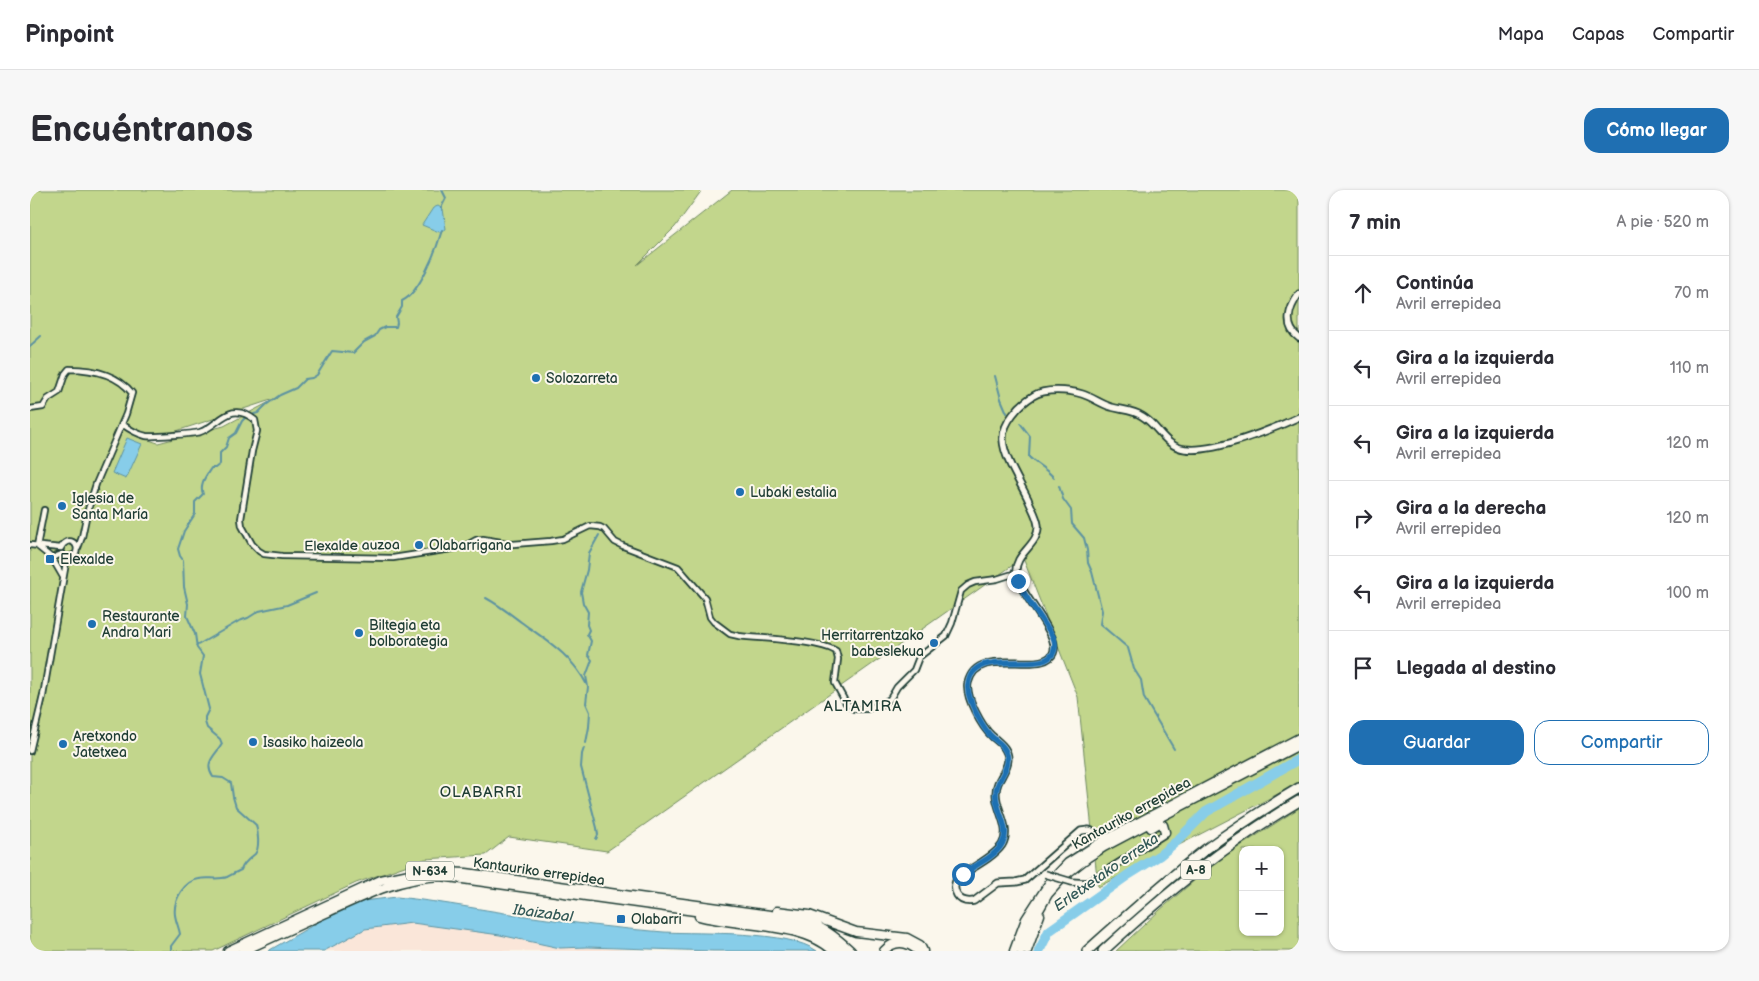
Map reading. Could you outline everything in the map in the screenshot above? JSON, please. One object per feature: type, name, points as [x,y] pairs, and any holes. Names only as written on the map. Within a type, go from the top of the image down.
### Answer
[{"type":"highway","name":"Kantauriko errepidea","points":[[1014,951],[1026,919],[1050,882],[1068,863],[1095,845],[1299,738]]},
{"type":"highway","name":"Kantauriko errepidea","points":[[1021,951],[1031,924],[1048,894],[1066,875],[1104,847],[1299,745]]},
{"type":"highway","name":"A-8","points":[[1087,951],[1146,898],[1208,848],[1255,815],[1299,788]]},
{"type":"highway","name":"A-8","points":[[1103,951],[1154,904],[1211,859],[1299,801]]},
{"type":"highway","points":[[1165,832],[1174,810]]},
{"type":"highway","points":[[1104,847],[1114,847],[1159,823],[1165,832]]},
{"type":"highway","name":"Kantauriko errepidea","points":[[228,951],[381,880],[423,871],[466,873],[799,919],[821,926],[851,951]]},
{"type":"highway","name":"N-634","points":[[244,951],[392,884],[421,877],[441,876],[808,928],[831,941],[842,951]]},
{"type":"highway","points":[[1027,951],[1048,894]]},
{"type":"highway","points":[[673,908],[715,920],[795,931],[817,939],[833,951]]},
{"type":"highway","points":[[735,910],[779,911],[809,915],[856,932],[907,938],[920,945],[923,951]]},
{"type":"highway","points":[[884,951],[896,943],[908,944],[918,951]]},
{"type":"street","points":[[1299,294],[1292,306],[1289,319],[1290,328],[1299,338]]},
{"type":"street","points":[[30,409],[43,407],[48,399],[58,392],[67,369],[78,369],[112,376],[132,393],[122,424],[96,484],[86,513],[82,537],[78,548],[75,555],[67,557],[62,554],[61,548],[68,541],[74,542],[78,548]]},
{"type":"street","points":[[1109,838],[1086,830],[1076,834],[1036,871],[1022,881],[997,883],[972,902],[958,898],[955,891],[954,884],[958,877],[998,850],[1005,834],[996,793],[997,784],[1008,763],[1007,755],[1004,748],[990,735],[976,713],[968,692],[970,678],[974,672],[986,664],[1001,661],[1040,661],[1051,656],[1054,649],[1053,637],[1022,589],[1016,572],[1018,562],[1038,533],[1038,522],[1011,462],[1003,437],[1008,422],[1015,412],[1035,394],[1052,391],[1080,393],[1105,405],[1138,414],[1148,420],[1170,443],[1184,449],[1211,447],[1258,434],[1299,418]]},
{"type":"street","name":"Elexalde auzoa","points":[[122,424],[141,435],[154,436],[203,431],[224,415],[233,413],[241,413],[255,420],[257,432],[241,519],[244,533],[252,544],[264,554],[393,558],[451,549],[483,539],[513,544],[551,541],[563,539],[590,526],[600,527],[615,542],[678,567],[700,591],[714,622],[730,634],[820,645],[836,651],[838,659],[835,683],[849,706],[854,709],[865,709],[882,704],[890,699],[896,687],[914,670],[919,657],[946,636],[952,623],[961,591],[975,582],[990,581],[1016,572]]},
{"type":"street","points":[[37,546],[44,510]]},
{"type":"street","points":[[30,545],[61,548]]},
{"type":"street","points":[[37,546],[52,558],[63,577]]},
{"type":"street","points":[[52,558],[62,554]]},
{"type":"street","points":[[30,751],[43,696],[67,557]]},
{"type":"street","points":[[1093,832],[1096,838],[1095,845]]},
{"type":"street","points":[[1036,871],[1072,882],[1086,883],[1165,832]]},
{"type":"shaded area","points":[[412,923],[501,935],[560,948],[587,947],[640,951],[324,951],[365,929]]},
{"type":"green space","points":[[30,190],[702,190],[675,227],[637,265],[732,190],[1299,190],[1299,783],[1098,887],[1078,697],[1023,558],[607,851],[509,837],[486,855],[425,859],[356,883],[213,951],[30,951]],"holes":[[[277,398],[224,426],[158,443],[149,440]]]},
{"type":"green space","points":[[1299,808],[1299,951],[1116,951],[1217,861],[1239,847],[1239,936],[1284,936],[1284,846],[1240,846]]},
{"type":"water","points":[[438,206],[443,209],[446,229],[439,232],[422,225],[433,208]]},
{"type":"water","points":[[127,438],[142,444],[126,479],[112,473]]},
{"type":"water","points":[[397,897],[618,928],[664,932],[766,936],[804,944],[817,951],[560,948],[500,935],[412,923],[365,929],[324,951],[268,951],[343,908],[363,901]]},
{"type":"waterway","points":[[442,190],[446,198],[442,210]]},
{"type":"waterway","points":[[254,414],[258,413],[280,395],[296,388],[305,379],[317,375],[332,351],[353,353],[364,342],[375,336],[379,330],[385,327],[396,327],[396,317],[402,307],[402,301],[409,296],[421,280],[432,258],[442,230]]},
{"type":"waterway","points":[[30,346],[41,336]]},
{"type":"waterway","points":[[995,376],[1007,413]]},
{"type":"waterway","points":[[171,951],[171,946],[180,934],[175,918],[175,909],[184,887],[202,878],[224,878],[241,870],[258,848],[256,825],[236,807],[231,783],[223,778],[213,777],[210,772],[210,763],[222,744],[220,739],[207,728],[205,722],[209,709],[200,674],[203,656],[197,648],[195,634],[187,616],[188,604],[184,587],[183,560],[178,549],[184,531],[195,514],[195,502],[203,494],[202,483],[205,477],[211,468],[215,468],[220,464],[220,453],[246,417]]},
{"type":"waterway","points":[[1020,423],[1030,436],[1029,457],[1054,478]]},
{"type":"waterway","points":[[1059,486],[1063,499],[1071,510],[1072,524],[1084,538],[1088,563],[1102,611],[1100,624],[1128,648],[1134,669],[1141,680],[1144,698],[1174,749]]},
{"type":"waterway","points":[[586,743],[590,712],[586,703],[588,687],[586,676],[592,660],[588,655],[591,641],[587,634],[589,630],[587,625],[588,612],[583,603],[581,592],[589,553],[599,535]]},
{"type":"waterway","points":[[196,646],[259,611],[287,605],[316,593]]},
{"type":"waterway","points":[[486,598],[558,649],[574,665],[587,685]]},
{"type":"waterway","points":[[584,748],[581,767],[597,828],[598,835],[596,839]]},
{"type":"waterway","name":"Erletxetako erreka","points":[[1039,951],[1049,931],[1128,875],[1160,855],[1206,812],[1299,759]]},
{"type":"place","name":"Solozarreta","points":[[536,378]]},
{"type":"place","name":"Lubaki estalia","points":[[740,492]]},
{"type":"place","name":"Iglesia de Santa María","points":[[62,506]]},
{"type":"place","name":"Olabarrigana","points":[[419,545]]},
{"type":"place","name":"Elexalde","points":[[50,559]]},
{"type":"place","name":"Restaurante Andra Mari","points":[[92,624]]},
{"type":"place","name":"Biltegia eta bolborategia","points":[[359,633]]},
{"type":"place","name":"Herritarrentzako babeslekua","points":[[934,643]]},
{"type":"place","name":"Isasiko haizeola","points":[[253,742]]},
{"type":"place","name":"Aretxondo Jatetxea","points":[[63,744]]},
{"type":"place","name":"Olabarri","points":[[621,919]]},
{"type":"district","name":"ALTAMIRA","points":[[863,706]]},
{"type":"district","name":"OLABARRI","points":[[481,792]]},
{"type":"route","points":[[963,874],[998,850],[1004,840],[1005,828],[996,802],[996,793],[997,784],[1008,763],[1004,748],[990,735],[976,713],[968,692],[970,678],[974,672],[986,664],[1001,661],[1032,662],[1046,660],[1054,652],[1053,637],[1028,600],[1018,581]]},
{"type":"water label","name":"Ibaizabal","points":[[543,913]]}]
